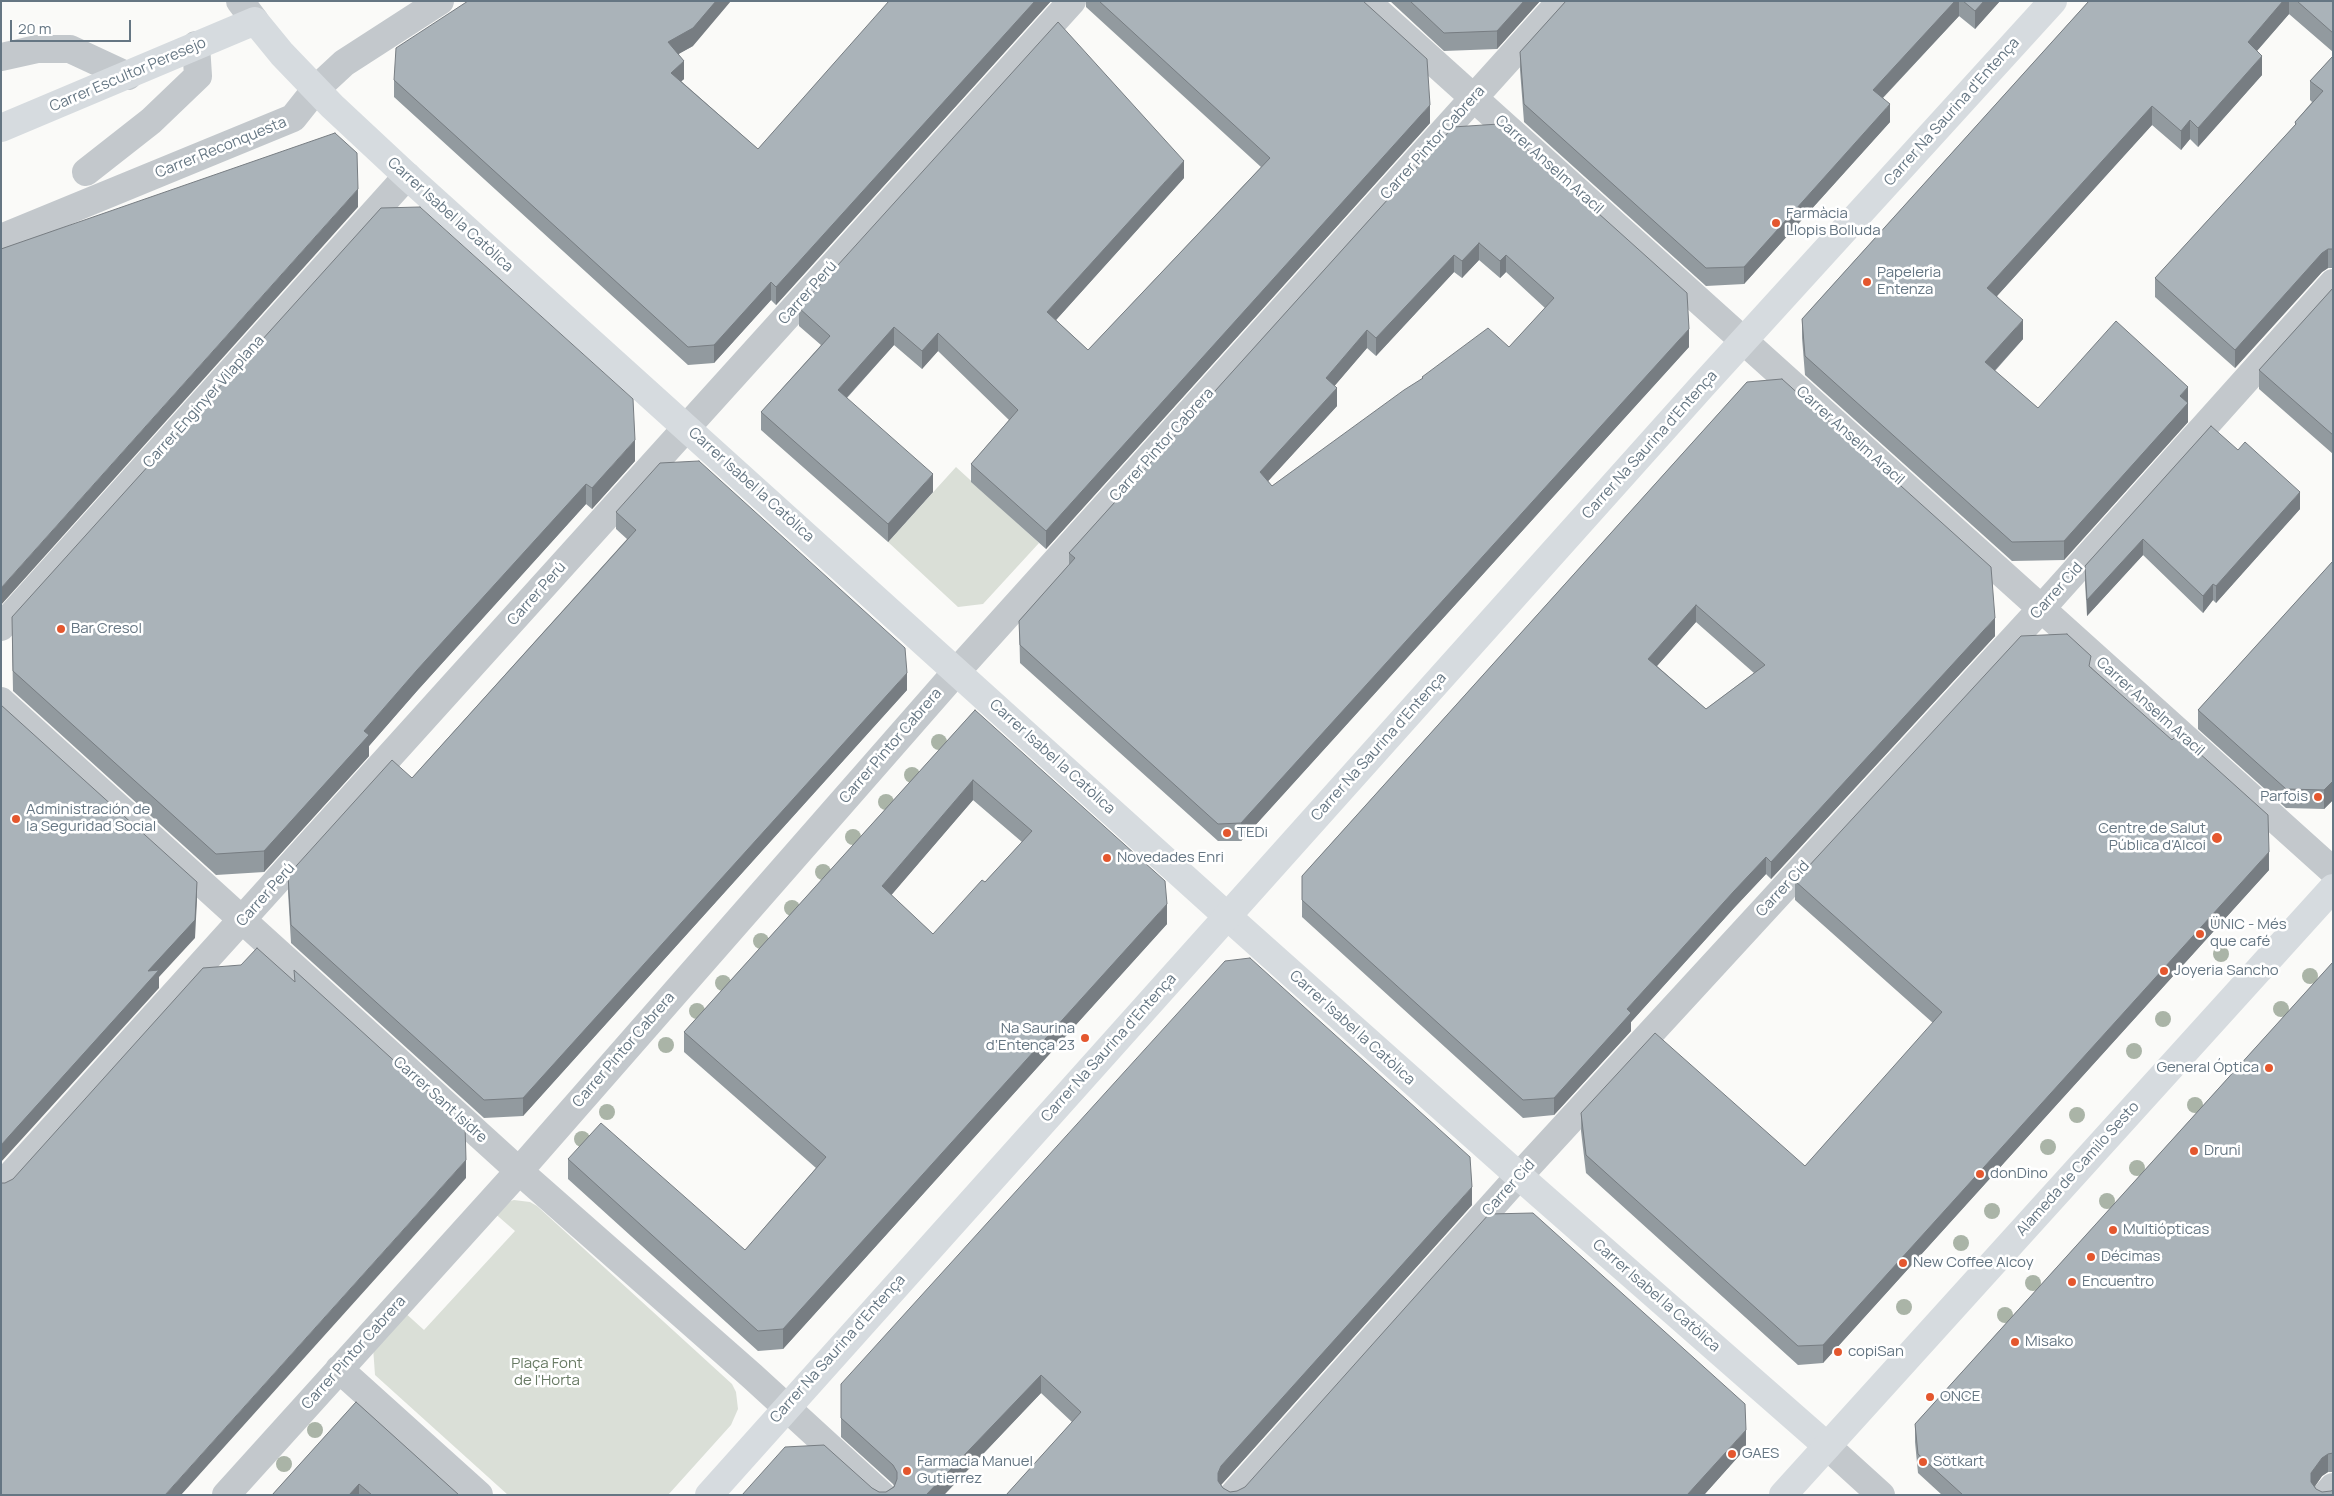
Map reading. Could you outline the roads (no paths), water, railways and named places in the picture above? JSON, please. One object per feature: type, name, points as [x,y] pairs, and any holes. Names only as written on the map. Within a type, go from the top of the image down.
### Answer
[{"type":"main road","name":"Carrer Na Saurina d'Entença","points":[[709,1495],[1744,340],[2053,1]]},
{"type":"main road","name":"Carrer Isabel la Catòlica","points":[[247,11],[271,42],[316,89],[407,176],[1227,916],[1519,1176],[1827,1446]]},
{"type":"main road","name":"Carrer Escultor Peresejo","points":[[1,128],[196,46],[247,11]]},
{"type":"main road","name":"Alameda de Camilo Sesto","points":[[1784,1495],[2333,888]]},
{"type":"street","name":"Carrer Reconquesta","points":[[1,238],[293,118],[316,89],[344,63],[440,1]]},
{"type":"street","name":"Carrer Perú","points":[[1,1186],[1072,1]]},
{"type":"street","name":"Carrer Anselm Aracil","points":[[1366,1],[2333,871]]},
{"type":"street","name":"Carrer Pintor Cabrera","points":[[226,1495],[518,1171],[957,671],[1561,1]]},
{"type":"street","points":[[86,172],[151,121],[198,76],[196,46]]},
{"type":"street","points":[[1,56],[36,49],[70,49],[128,76]]},
{"type":"street","name":"Carrer Enginyer Vilaplana","points":[[1,627],[407,176]]},
{"type":"street","name":"Carrer Cid","points":[[1233,1495],[1519,1176],[2041,608],[2333,283]]},
{"type":"street","name":"Carrer Sant Isidre","points":[[1,701],[518,1171],[786,1407],[882,1495]]},
{"type":"street","points":[[339,1370],[479,1495]]},
{"type":"street","name":"Carrer Isabel la Catòlica","points":[[1827,1446],[1881,1495]]},
{"type":"street","points":[[2326,1495],[2333,1487]]},
{"type":"place","name":"Farmàcia Llopis Bolluda","points":[[1776,223]]},
{"type":"place","name":"Papeleria Entenza","points":[[1867,282]]},
{"type":"place","name":"Bar Cresol","points":[[61,629]]},
{"type":"place","name":"Parfois","points":[[2318,797]]},
{"type":"place","name":"Administración de la Seguridad Social","points":[[16,819]]},
{"type":"place","name":"TEDi","points":[[1227,833]]},
{"type":"place","name":"Centre de Salut Pública d'Alcoi","points":[[2217,838]]},
{"type":"place","name":"Novedades Enri","points":[[1107,858]]},
{"type":"place","name":"ÜNIC - Més que café","points":[[2200,934]]},
{"type":"place","name":"Joyeria Sancho","points":[[2164,971]]},
{"type":"place","name":"Na Saurina d’Entença 23","points":[[1085,1038]]},
{"type":"place","name":"General Óptica","points":[[2269,1068]]},
{"type":"place","name":"Druni","points":[[2194,1151]]},
{"type":"place","name":"donDino","points":[[1980,1174]]},
{"type":"place","name":"Multiópticas","points":[[2113,1230]]},
{"type":"place","name":"Décimas","points":[[2091,1257]]},
{"type":"place","name":"New Coffee Alcoy","points":[[1903,1263]]},
{"type":"place","name":"Encuentro","points":[[2072,1282]]},
{"type":"place","name":"Misako","points":[[2015,1342]]},
{"type":"place","name":"copiSan","points":[[1838,1352]]},
{"type":"place","name":"ONCE","points":[[1930,1397]]},
{"type":"place","name":"GAES","points":[[1732,1454]]},
{"type":"place","name":"Sötkart","points":[[1923,1462]]},
{"type":"place","name":"Farmacia Manuel Gutierrez","points":[[907,1471]]},
{"type":"park label","name":"Plaça Font de l'Horta","points":[[547,1372]]}]
